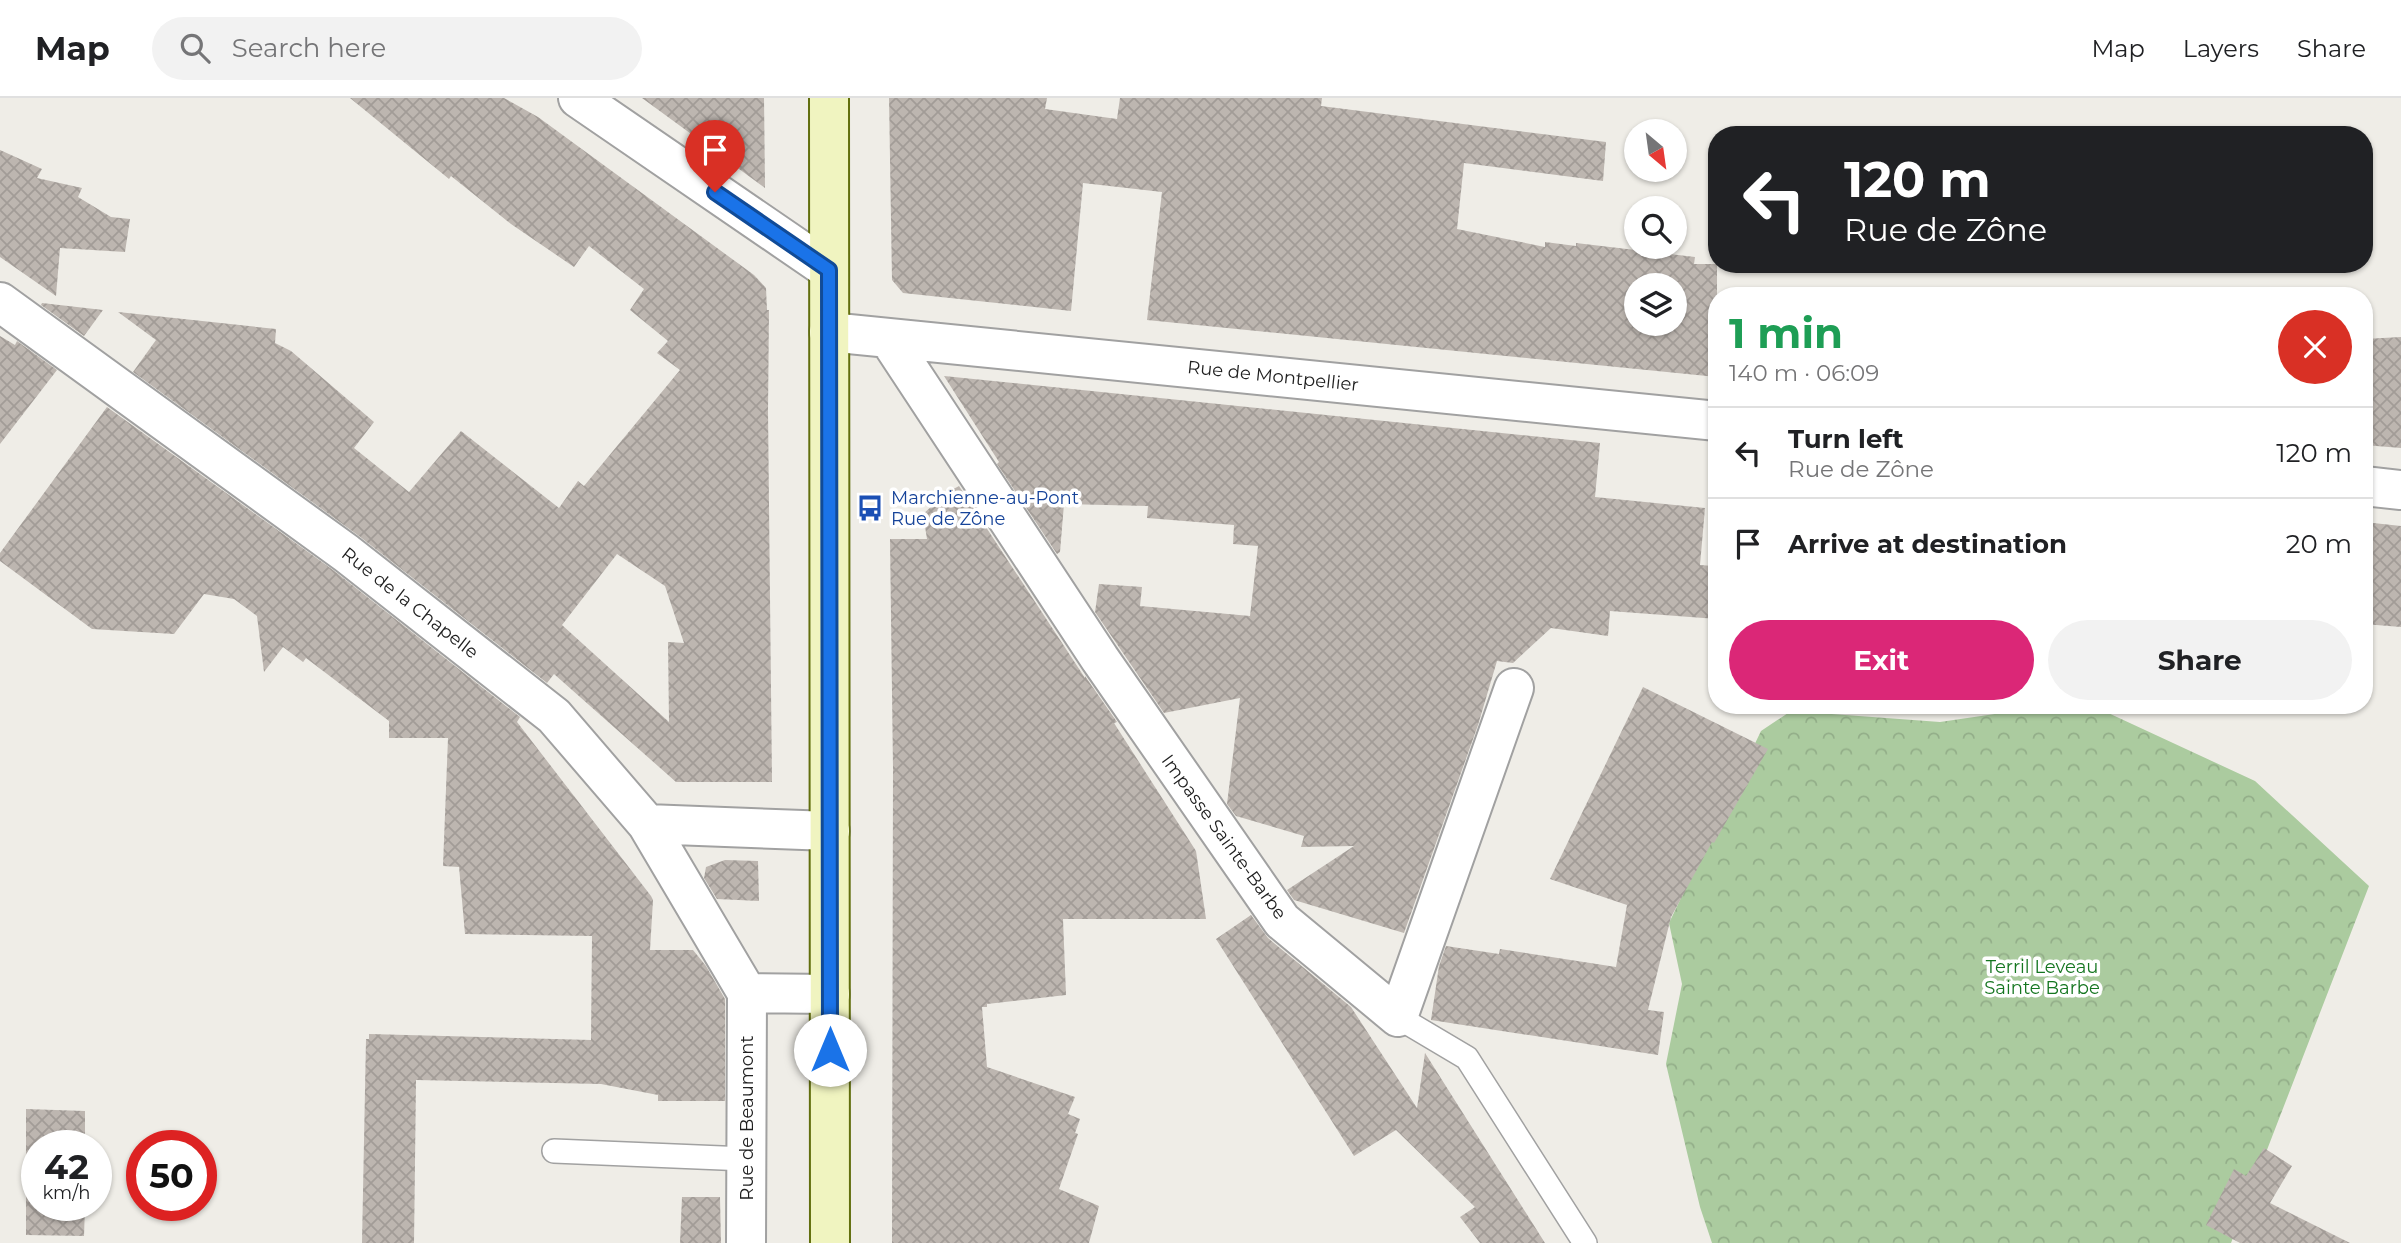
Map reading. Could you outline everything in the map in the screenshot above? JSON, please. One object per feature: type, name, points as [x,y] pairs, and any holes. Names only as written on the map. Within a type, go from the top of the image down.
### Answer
[{"type":"main road","points":[[829,98],[830,1243]]},
{"type":"street","points":[[578,98],[829,270]]},
{"type":"street","name":"Rue de la Chapelle","points":[[0,302],[346,553],[554,716],[647,824]]},
{"type":"street","name":"Rue de Montpellier","points":[[829,332],[1708,420]]},
{"type":"street","name":"Impasse Sainte-Barbe","points":[[889,339],[1107,670],[1282,921],[1398,1017]]},
{"type":"street","points":[[2373,487],[2401,490]]},
{"type":"street","points":[[1398,1017],[1514,688]]},
{"type":"street","points":[[647,824],[830,831]]},
{"type":"street","points":[[647,824],[747,993],[830,995]]},
{"type":"street","name":"Rue de Beaumont","points":[[746,1243],[747,993]]},
{"type":"lane","points":[[1398,1017],[1467,1058],[1585,1243]]},
{"type":"lane","points":[[554,1152],[747,1159]]},
{"type":"green space","name":"Terril Leveau Sainte Barbe","points":[[1786,714],[1832,714],[1940,722],[1995,714],[2110,714],[2255,781],[2369,886],[2231,1243],[1712,1243],[1700,1207],[1666,1064],[1682,984],[1669,923],[1761,731]]},
{"type":"building","points":[[350,98],[504,98],[538,117],[754,275],[766,288],[769,310],[772,782],[676,782],[554,674],[547,683],[359,536],[133,372],[156,340],[118,312],[276,329],[275,343],[291,351],[374,422],[354,448],[409,492],[461,431],[559,508],[578,481],[584,486],[680,370],[657,353],[668,341],[630,310],[644,289],[589,246],[574,267],[511,224],[451,176],[449,179]],"holes":[[[617,554],[665,586],[684,643],[668,642],[669,722],[562,625]]]},
{"type":"building","points":[[642,98],[764,98],[765,188]]},
{"type":"building","points":[[889,98],[1047,98],[1045,109],[1117,119],[1120,98],[1322,98],[1321,106],[1606,142],[1603,181],[1464,163],[1457,229],[1545,247],[1545,242],[1624,249],[1624,259],[1695,257],[1694,264],[1708,264],[1708,273],[1717,273],[1717,287],[1708,287],[1708,376],[1147,320],[1162,192],[1083,183],[1071,311],[903,293],[892,280]]},
{"type":"building","points":[[0,150],[42,169],[37,178],[82,188],[78,197],[111,217],[130,219],[125,252],[60,248],[56,296],[0,257]]},
{"type":"building","points":[[41,305],[103,310],[84,336]]},
{"type":"building","points":[[0,336],[15,345],[17,341],[57,370],[0,444]]},
{"type":"building","points":[[2401,337],[2401,448],[2373,446],[2373,339]]},
{"type":"building","points":[[944,376],[1600,443],[1595,497],[1705,508],[1700,565],[1708,566],[1708,618],[1610,611],[1608,636],[1551,628],[1513,663],[1497,661],[1478,725],[1404,933],[1294,900],[1287,890],[1354,846],[1301,847],[1304,836],[1236,816],[1227,804],[1240,698],[1164,713],[1095,612],[1099,584],[1142,587],[1140,606],[1250,616],[1258,546],[1233,544],[1234,525],[1147,518],[1148,506],[1064,504],[1060,552],[1057,554],[997,464],[999,462]]},
{"type":"building","points":[[107,407],[333,570],[520,717],[517,722],[651,896],[650,950],[693,950],[706,966],[725,999],[725,1101],[658,1101],[658,1095],[601,1084],[416,1080],[414,1243],[362,1243],[366,1039],[369,1039],[369,1034],[591,1040],[592,936],[465,934],[459,867],[443,866],[448,738],[389,738],[389,721],[306,658],[303,662],[283,647],[264,672],[257,616],[234,599],[204,594],[174,634],[92,629],[0,561],[0,553]]},
{"type":"building","points":[[959,486],[1085,678],[1117,722],[1114,723],[1196,851],[1206,919],[1063,919],[1066,995],[987,1004],[987,1007],[982,1007],[987,1067],[1075,1097],[1068,1114],[1080,1119],[1075,1133],[1078,1134],[1059,1189],[1099,1206],[1089,1243],[892,1243],[893,768],[890,539],[927,539],[923,514],[932,506],[932,501]]},
{"type":"building","points":[[2373,523],[2401,526],[2401,627],[2373,625]]},
{"type":"building","points":[[1643,687],[1768,749],[1671,917],[1648,1010],[1664,1012],[1658,1055],[1431,1020],[1439,966],[1446,946],[1499,954],[1500,949],[1616,967],[1627,905],[1550,879]]},
{"type":"building","points":[[725,860],[758,861],[759,901],[717,899],[704,878],[706,867]]},
{"type":"building","points":[[1251,915],[1268,938],[1351,1007],[1417,1108],[1425,1053],[1545,1243],[1480,1243],[1460,1217],[1475,1207],[1396,1130],[1354,1156],[1216,939]]},
{"type":"building","points":[[26,1109],[85,1111],[85,1130],[26,1130]]},
{"type":"building","points":[[2264,1148],[2292,1166],[2270,1203],[2350,1243],[2240,1243],[2206,1225],[2234,1169],[2246,1176]]},
{"type":"building","points":[[682,1197],[720,1197],[721,1243],[680,1243]]},
{"type":"building","points":[[26,1221],[84,1221],[84,1236],[26,1235]]},
{"type":"place","name":"Marchienne-au-Pont Rue de Zône","points":[[870,508]]},
{"type":"route","points":[[715,192],[829,270],[830,1050]]}]
